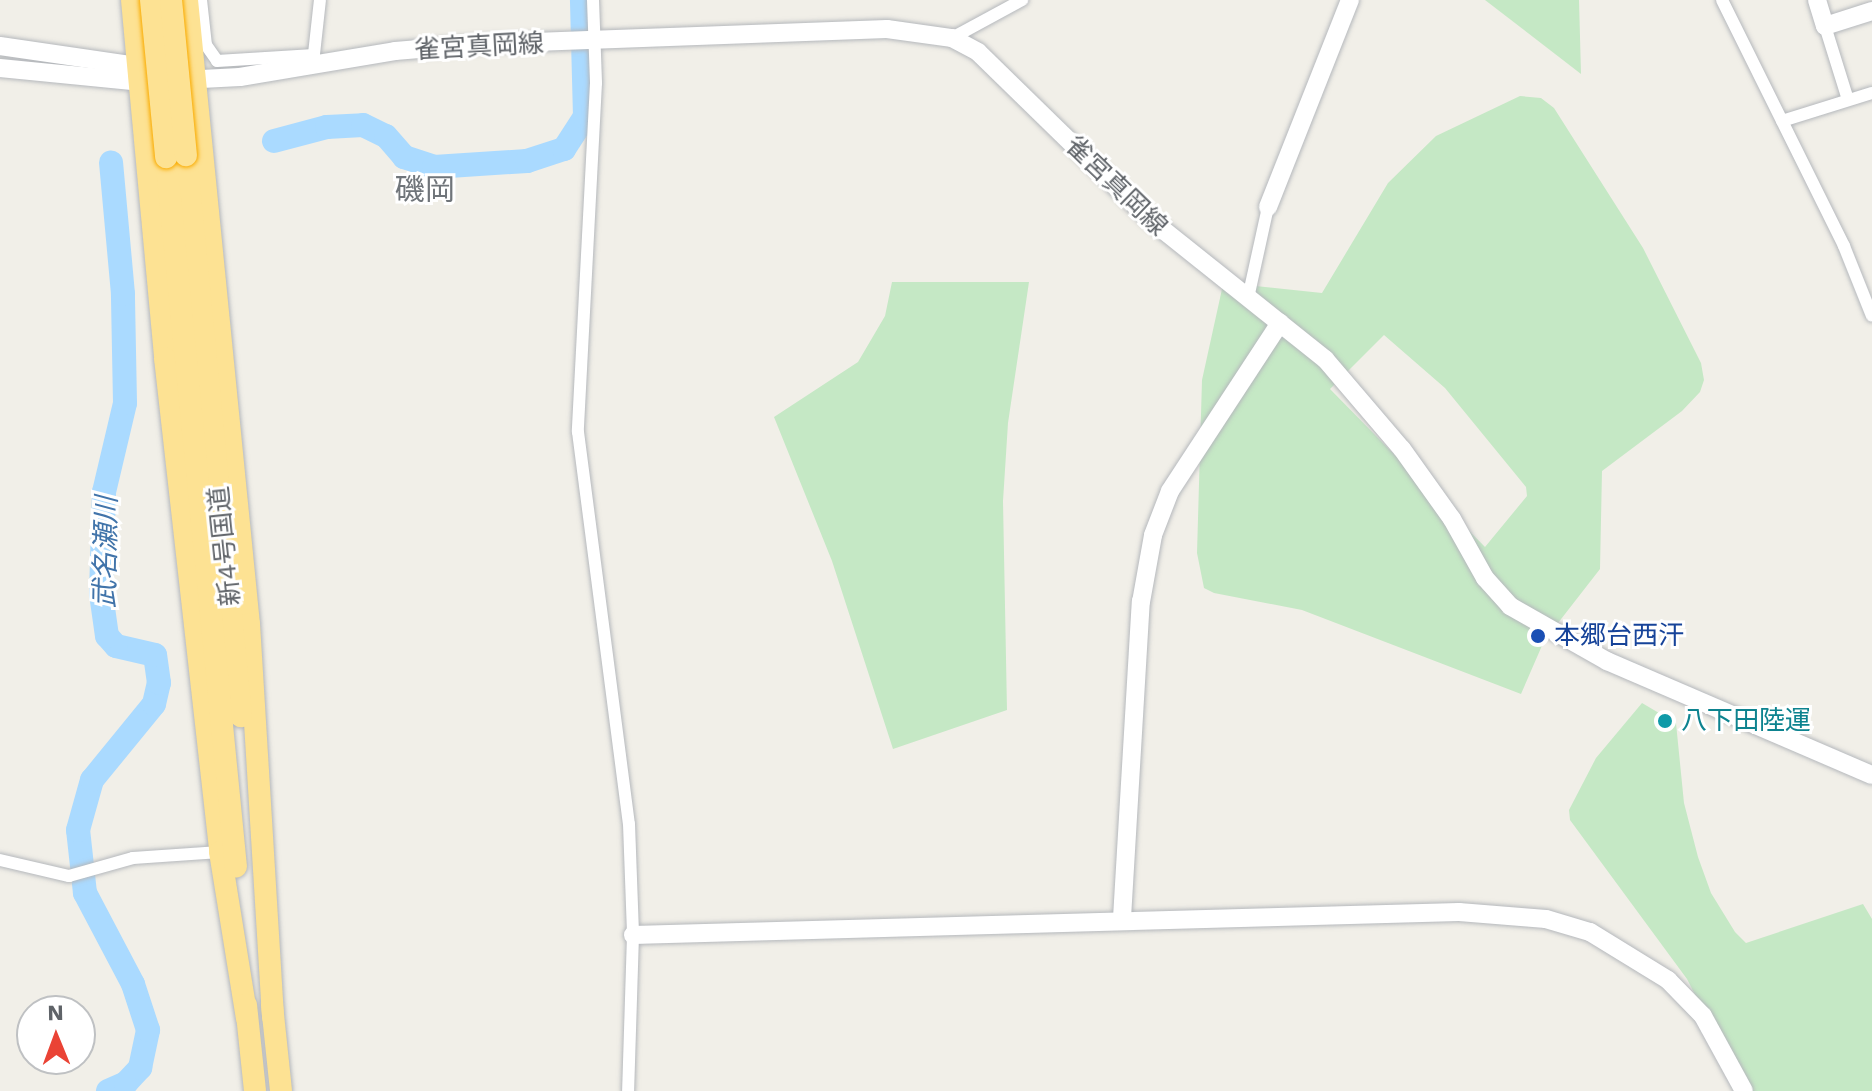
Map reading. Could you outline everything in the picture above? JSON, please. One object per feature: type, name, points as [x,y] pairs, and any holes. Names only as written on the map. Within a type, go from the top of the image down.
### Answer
[{"type":"highway","points":[[132,0],[165,358],[220,852],[247,1018]]},
{"type":"highway","name":"新4号国道","points":[[151,0],[176,156],[281,1091]]},
{"type":"highway","name":"新4号国道","points":[[171,0],[176,156],[255,1091]]},
{"type":"highway","points":[[187,0],[249,624],[273,1017]]},
{"type":"main road","points":[[1268,207],[1350,0]]},
{"type":"main road","points":[[1817,0],[1825,26],[1872,11]]},
{"type":"main road","name":"雀宮真岡線","points":[[0,68],[195,79],[420,48],[887,29],[952,38],[978,52],[1147,217],[1280,323],[1362,400],[1452,519],[1485,578],[1528,619],[1607,661],[1872,775]]},
{"type":"main road","name":"雀宮真岡線","points":[[0,46],[140,75]]},
{"type":"main road","points":[[1122,918],[1141,602],[1153,535],[1170,491],[1280,323]]},
{"type":"main road","points":[[633,935],[1122,918],[1459,912],[1546,919],[1590,932],[1668,980],[1703,1016],[1744,1091]]},
{"type":"street","points":[[201,0],[206,45],[217,61],[314,61],[320,0]]},
{"type":"street","points":[[593,0],[595,42],[578,432],[629,824],[633,935],[628,1091]]},
{"type":"street","points":[[952,38],[1022,0]]},
{"type":"street","points":[[1722,0],[1872,316]]},
{"type":"street","points":[[1825,26],[1848,100]]},
{"type":"street","points":[[1782,121],[1872,93]]},
{"type":"street","points":[[1248,298],[1268,207]]},
{"type":"street","points":[[0,860],[69,876],[133,858],[220,852]]},
{"type":"green space","points":[[1485,0],[1579,0],[1581,74]]},
{"type":"green space","points":[[1520,96],[1541,98],[1554,108],[1643,248],[1701,363],[1704,380],[1700,392],[1682,411],[1602,471],[1600,569],[1544,641],[1521,694],[1302,610],[1214,593],[1204,588],[1197,553],[1202,380],[1222,289],[1228,283],[1322,293],[1388,183],[1436,136]],"holes":[[[1384,335],[1445,388],[1526,487],[1527,496],[1485,547],[1330,389]]]},
{"type":"green space","points":[[892,282],[1029,282],[1008,423],[1003,501],[1007,710],[893,749],[832,561],[774,417],[858,362],[885,316]]},
{"type":"green space","points":[[1642,703],[1676,723],[1684,803],[1698,857],[1711,893],[1735,932],[1746,943],[1863,904],[1872,919],[1872,1091],[1744,1091],[1687,979],[1570,820],[1569,810],[1596,758]]},
{"type":"waterway","name":"武名瀬川","points":[[274,141],[327,127],[363,125],[386,136],[404,157],[434,167],[527,161],[564,149],[585,117],[582,0]]},
{"type":"waterway","name":"武名瀬川","points":[[108,1091],[126,1083],[140,1068],[148,1030],[133,984],[85,893],[78,830],[92,780],[154,704],[159,683],[155,655],[116,646],[107,636],[101,594],[104,492],[125,403],[123,294],[111,163]]},
{"type":"place","name":"本郷台西汗","points":[[1538,636]]},
{"type":"place","name":"八下田陸運","points":[[1665,721]]},
{"type":"district","name":"磯岡","points":[[425,190]]}]
